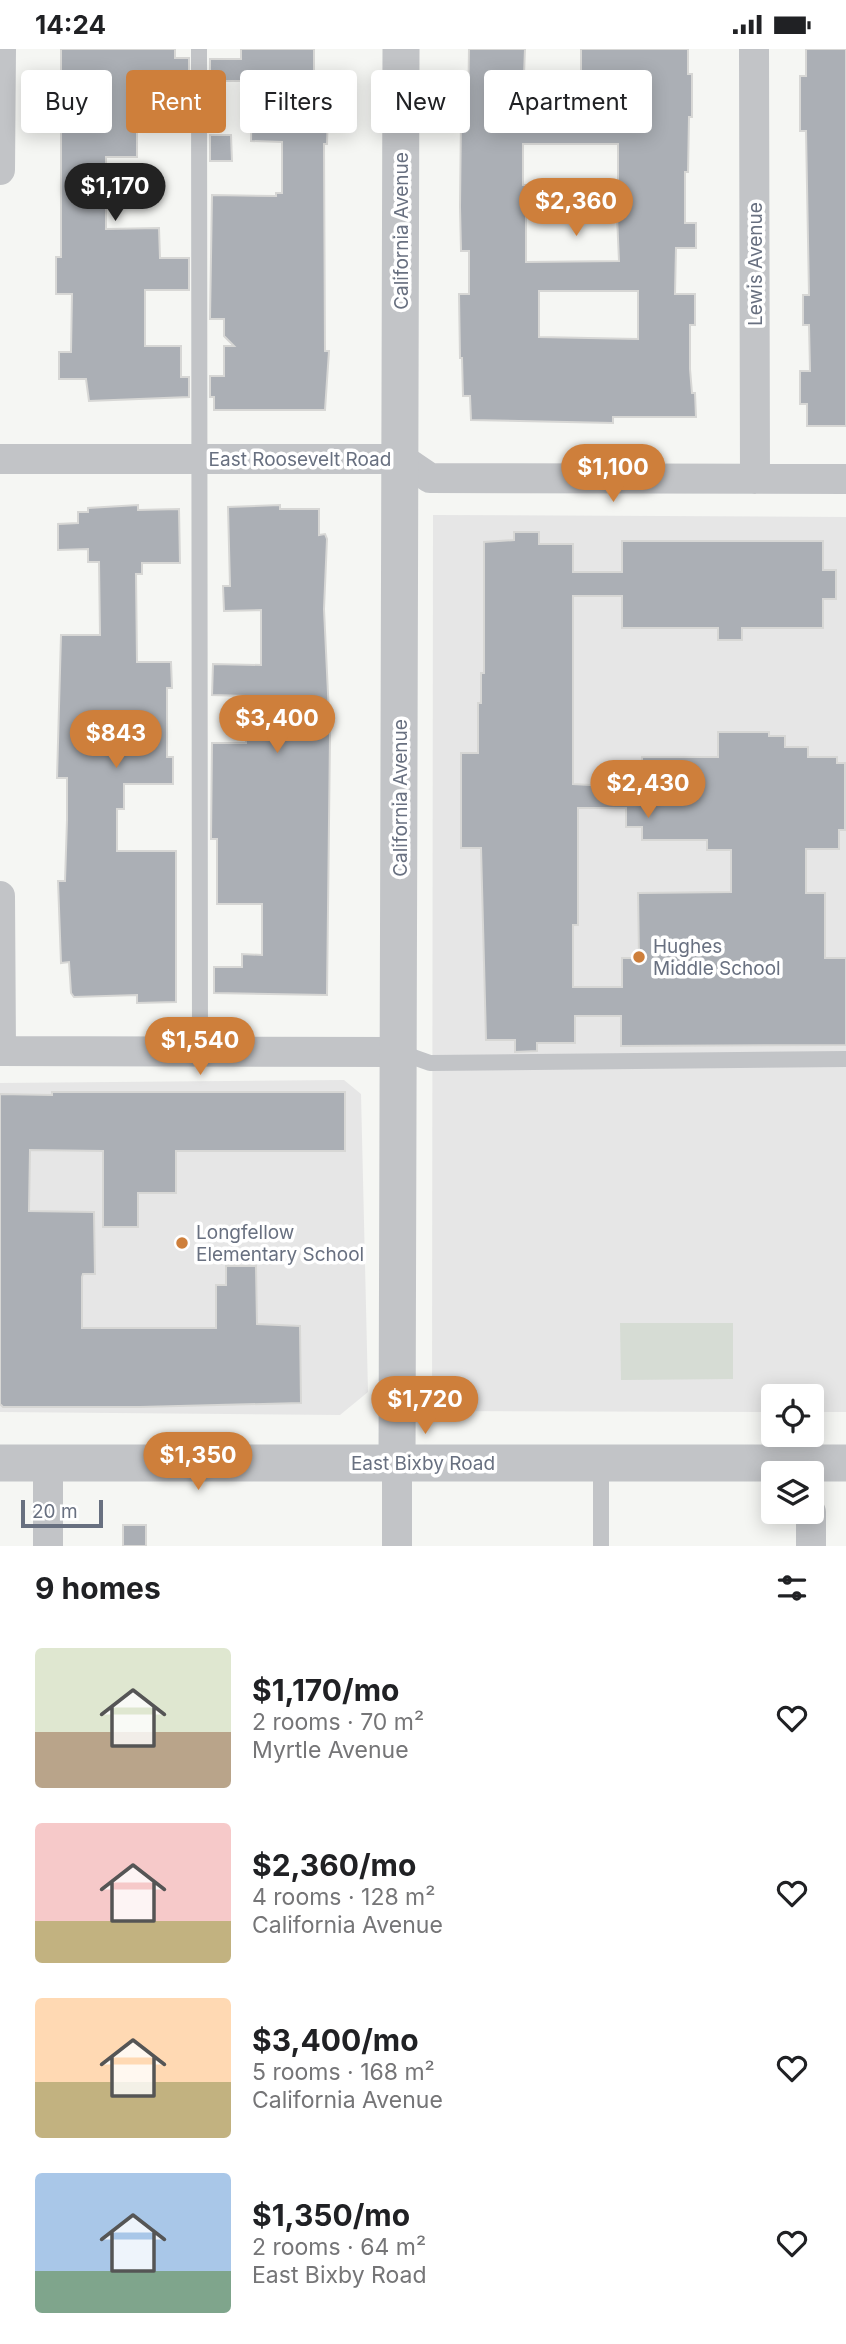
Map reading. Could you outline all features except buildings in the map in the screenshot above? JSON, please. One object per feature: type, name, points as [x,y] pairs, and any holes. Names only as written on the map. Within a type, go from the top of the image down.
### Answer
[{"type":"street","points":[[0,170],[1,49]]},
{"type":"street","name":"California Avenue","points":[[397,1546],[401,49]]},
{"type":"street","name":"Lewis Avenue","points":[[754,49],[755,479]]},
{"type":"street","name":"East Roosevelt Road","points":[[0,459],[402,459],[430,478],[846,479]]},
{"type":"street","points":[[0,896],[0,1051],[399,1052]]},
{"type":"street","name":"East Bixby Road","points":[[0,1463],[601,1463],[761,1466]]},
{"type":"street","points":[[48,1463],[48,1546]]},
{"type":"street","points":[[811,1524],[811,1546]]},
{"type":"lane","points":[[199,49],[200,1052]]},
{"type":"lane","points":[[399,1052],[430,1063],[846,1059]]},
{"type":"lane","points":[[601,1463],[601,1546]]},
{"type":"shaded area","name":"Hughes Middle School","points":[[433,515],[846,517],[846,1412],[824,1412],[824,1384],[761,1384],[761,1412],[432,1411]]},
{"type":"shaded area","name":"Longfellow Elementary School","points":[[344,1080],[361,1094],[368,1392],[340,1415],[0,1412],[0,1083]]},
{"type":"shaded area","points":[[620,1323],[733,1323],[733,1379],[621,1380]]},
{"type":"place","name":"Hughes Middle School","points":[[639,957]]},
{"type":"place","name":"Longfellow Elementary School","points":[[182,1243]]}]
